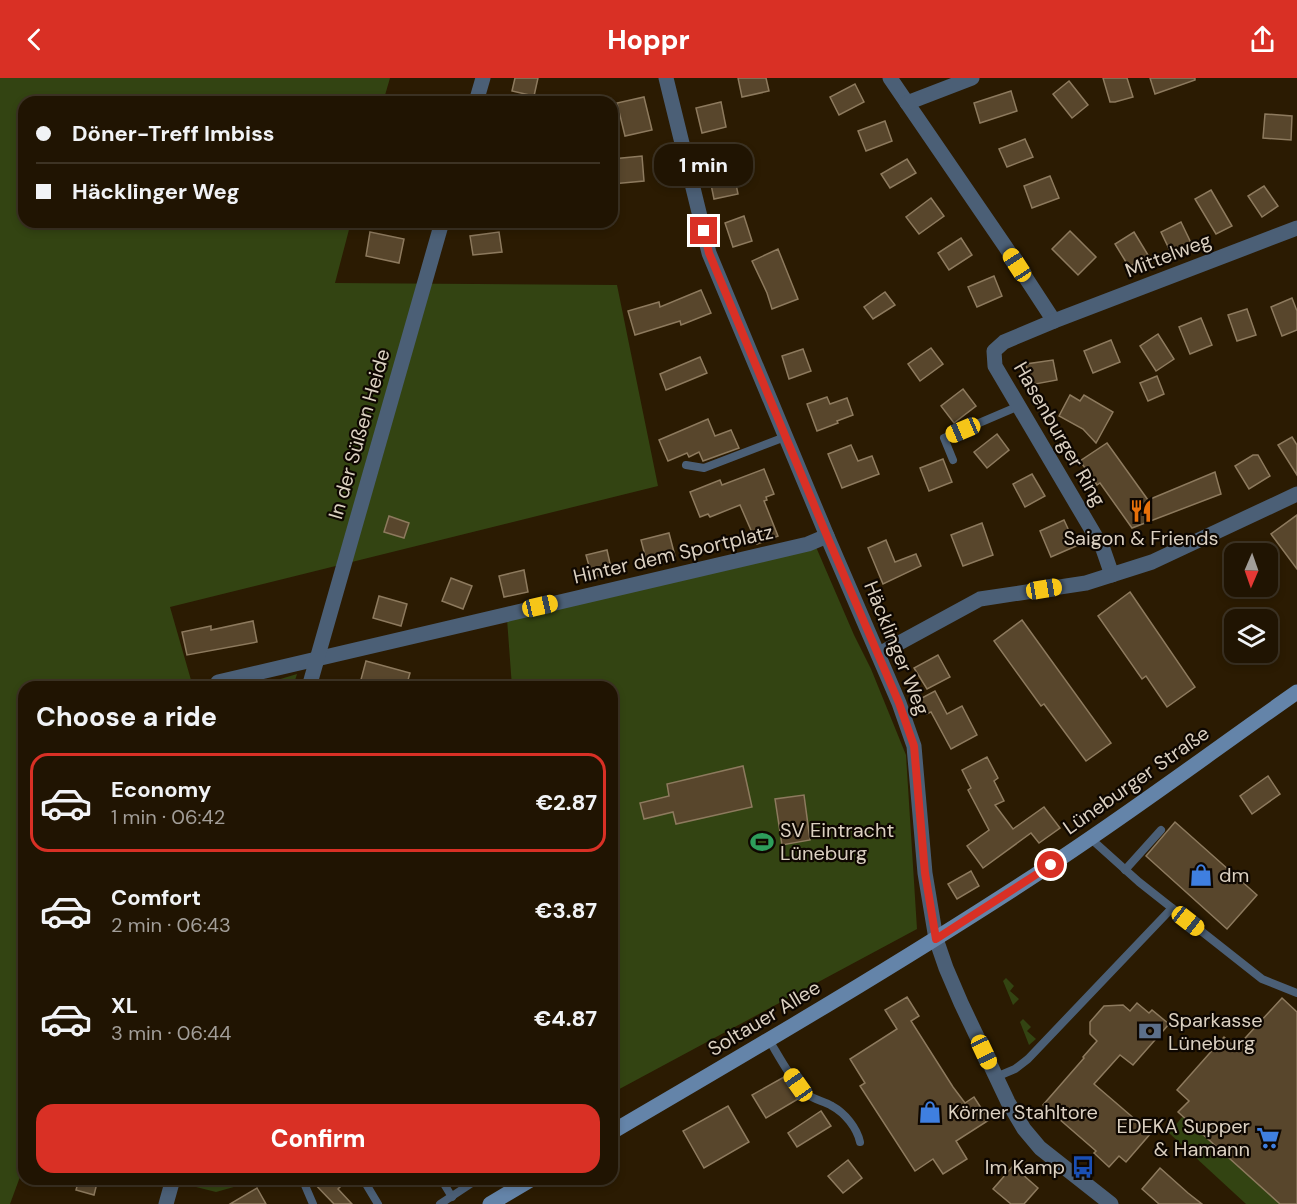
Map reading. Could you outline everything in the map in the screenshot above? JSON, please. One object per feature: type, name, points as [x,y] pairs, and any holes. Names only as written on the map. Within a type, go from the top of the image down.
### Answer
[{"type":"street","points":[[478,96],[483,78]]},
{"type":"street","name":"Häcklinger Weg","points":[[666,78],[709,253],[827,536],[879,654],[914,746],[925,873],[936,939],[946,968],[1008,1102],[1024,1130],[1040,1148],[1111,1204]]},
{"type":"street","points":[[890,78],[1054,321]]},
{"type":"street","points":[[907,103],[972,78]]},
{"type":"street","name":"In der Süßen Heide","points":[[311,681],[440,228]]},
{"type":"street","name":"Mittelweg","points":[[1054,321],[1297,228]]},
{"type":"street","name":"Hasenburger Ring","points":[[1054,321],[1004,342],[994,351],[995,366],[1102,549],[1112,575]]},
{"type":"street","points":[[879,654],[980,599],[1086,583],[1152,562],[1297,494]]},
{"type":"street","name":"Hinter dem Sportplatz","points":[[317,658],[808,544],[827,536]]},
{"type":"street","points":[[222,681],[317,658]]},
{"type":"street","name":"Lüneburger Straße","points":[[936,939],[1051,865],[1297,692]]},
{"type":"street","name":"Soltauer Allee","points":[[618,1128],[936,939]]},
{"type":"street","points":[[166,1204],[171,1185]]},
{"type":"street","points":[[490,1204],[518,1185]]},
{"type":"lane","points":[[952,460],[944,438],[1019,406]]},
{"type":"lane","points":[[686,465],[704,468],[785,436]]},
{"type":"lane","points":[[1125,870],[1161,830]]},
{"type":"lane","points":[[1090,838],[1125,870],[1262,979],[1297,993]]},
{"type":"lane","points":[[996,1077],[1015,1069],[1028,1059],[1172,908]]},
{"type":"lane","points":[[769,1040],[798,1085],[811,1098],[832,1106],[844,1115],[860,1142]]},
{"type":"lane","points":[[305,1185],[313,1204]]},
{"type":"lane","points":[[367,1185],[378,1204]]},
{"type":"lane","points":[[445,1185],[452,1197]]},
{"type":"lane","points":[[440,1204],[469,1185]]},
{"type":"green space","points":[[0,78],[390,78],[385,96],[18,96],[18,228],[349,228],[335,283],[617,285],[658,486],[170,607],[191,681],[18,681],[18,1182],[10,1204],[0,1204]]},
{"type":"green space","name":"SV Eintracht Lüneburg","points":[[816,547],[871,669],[906,755],[917,929],[618,1090],[618,681],[512,681],[507,619]]},
{"type":"green space","points":[[297,674],[295,681],[274,681]]},
{"type":"green space","points":[[1006,978],[1014,986],[1010,991],[1019,999],[1013,1005],[1003,981]]},
{"type":"green space","points":[[1023,1019],[1031,1027],[1027,1031],[1036,1039],[1029,1045],[1020,1022]]},
{"type":"green space","points":[[1183,1116],[1280,1204],[1246,1204],[1169,1133]]},
{"type":"green space","points":[[188,1185],[241,1185],[216,1192]]},
{"type":"building","points":[[515,78],[538,78],[534,96],[512,91]]},
{"type":"building","points":[[738,78],[766,78],[769,91],[742,97]]},
{"type":"building","points":[[1103,78],[1127,78],[1133,97],[1110,102]]},
{"type":"building","points":[[1150,78],[1195,78],[1195,80],[1155,94]]},
{"type":"building","points":[[1069,81],[1088,105],[1072,118],[1053,94]]},
{"type":"building","points":[[855,84],[864,102],[839,115],[830,97]]},
{"type":"building","points":[[1011,91],[1017,111],[980,123],[974,103]]},
{"type":"building","points":[[644,97],[652,130],[625,136],[618,103]]},
{"type":"building","points":[[721,102],[726,127],[702,133],[696,108]]},
{"type":"building","points":[[1265,114],[1292,116],[1291,140],[1263,138]]},
{"type":"building","points":[[885,121],[892,141],[866,151],[858,131]]},
{"type":"building","points":[[1025,139],[1033,157],[1007,167],[999,149]]},
{"type":"building","points":[[729,150],[738,194],[714,199],[705,155]]},
{"type":"building","points":[[642,156],[644,181],[618,183],[618,158]]},
{"type":"building","points":[[907,159],[916,173],[890,188],[881,174]]},
{"type":"building","points":[[1050,176],[1059,198],[1032,208],[1024,186]]},
{"type":"building","points":[[1264,186],[1278,206],[1262,217],[1248,196]]},
{"type":"building","points":[[1211,190],[1232,226],[1216,234],[1195,199]]},
{"type":"building","points":[[931,198],[944,216],[919,234],[906,217]]},
{"type":"building","points":[[744,216],[752,241],[733,247],[725,223]]},
{"type":"building","points":[[1181,222],[1192,245],[1172,255],[1161,232]]},
{"type":"building","points":[[1070,231],[1096,257],[1078,275],[1052,249]]},
{"type":"building","points":[[370,232],[404,239],[399,263],[366,256]]},
{"type":"building","points":[[499,232],[502,252],[473,255],[470,236]]},
{"type":"building","points":[[1134,232],[1148,255],[1129,267],[1115,244]]},
{"type":"building","points":[[961,238],[972,255],[949,270],[938,253]]},
{"type":"building","points":[[778,249],[798,299],[772,309],[752,261]]},
{"type":"building","points":[[994,276],[1002,296],[977,307],[968,287]]},
{"type":"building","points":[[701,290],[711,313],[681,325],[680,321],[635,335],[628,311],[659,302],[660,307]]},
{"type":"building","points":[[885,292],[895,305],[873,319],[864,307]]},
{"type":"building","points":[[1292,298],[1297,311],[1297,330],[1282,336],[1271,307]]},
{"type":"building","points":[[1247,309],[1256,335],[1237,341],[1228,315]]},
{"type":"building","points":[[1201,318],[1212,345],[1190,354],[1179,327]]},
{"type":"building","points":[[1158,334],[1174,359],[1156,371],[1140,346]]},
{"type":"building","points":[[1111,340],[1120,362],[1093,373],[1084,351]]},
{"type":"building","points":[[931,348],[943,364],[920,381],[908,364]]},
{"type":"building","points":[[803,349],[811,371],[789,379],[782,356]]},
{"type":"building","points":[[700,357],[707,373],[666,390],[660,374]]},
{"type":"building","points":[[1053,360],[1057,380],[1030,385],[1026,364]]},
{"type":"building","points":[[1157,376],[1164,394],[1148,401],[1140,383]]},
{"type":"building","points":[[963,389],[976,406],[954,423],[941,406]]},
{"type":"building","points":[[1070,395],[1080,401],[1084,395],[1113,412],[1096,443],[1083,429],[1059,416]]},
{"type":"building","points":[[827,397],[830,404],[847,398],[853,415],[817,431],[807,404]]},
{"type":"building","points":[[708,419],[715,436],[731,430],[739,448],[703,461],[699,452],[689,457],[687,453],[668,461],[659,440]]},
{"type":"building","points":[[997,434],[1009,450],[987,468],[974,452]]},
{"type":"building","points":[[1292,437],[1297,445],[1297,475],[1278,445]]},
{"type":"building","points":[[1107,443],[1148,500],[1215,472],[1221,494],[1132,528],[1100,483],[1097,485],[1080,461]]},
{"type":"building","points":[[851,445],[858,461],[872,456],[879,474],[842,488],[828,454]]},
{"type":"building","points":[[1253,455],[1258,455],[1270,476],[1249,489],[1235,466]]},
{"type":"building","points":[[943,459],[952,482],[929,491],[920,468]]},
{"type":"building","points":[[764,469],[774,494],[766,497],[767,500],[764,501],[778,536],[757,544],[740,505],[710,517],[708,514],[700,517],[690,492],[720,480],[722,485]]},
{"type":"building","points":[[1032,474],[1045,496],[1025,507],[1013,484]]},
{"type":"building","points":[[1297,515],[1297,569],[1278,543],[1271,534]]},
{"type":"building","points":[[389,516],[409,523],[404,538],[384,532]]},
{"type":"building","points":[[1064,520],[1076,546],[1051,557],[1040,531]]},
{"type":"building","points":[[982,523],[993,555],[963,566],[951,535]]},
{"type":"building","points":[[669,533],[675,556],[647,563],[641,540]]},
{"type":"building","points":[[886,540],[895,562],[916,554],[921,566],[883,584],[868,548]]},
{"type":"building","points":[[607,550],[612,572],[592,577],[586,555]]},
{"type":"building","points":[[524,570],[528,592],[504,597],[499,576]]},
{"type":"building","points":[[451,578],[472,586],[463,609],[442,601]]},
{"type":"building","points":[[1130,592],[1195,687],[1167,707],[1146,676],[1142,679],[1098,616]]},
{"type":"building","points":[[379,596],[407,604],[401,626],[373,618]]},
{"type":"building","points":[[1022,620],[1111,743],[1086,761],[1044,704],[1041,706],[994,641]]},
{"type":"building","points":[[253,621],[257,642],[187,655],[182,632],[211,626],[211,630]]},
{"type":"building","points":[[938,655],[950,677],[927,689],[914,668]]},
{"type":"building","points":[[366,661],[410,673],[408,681],[361,681]]},
{"type":"building","points":[[935,691],[947,714],[962,706],[977,735],[951,749],[931,712],[926,714],[918,700]]},
{"type":"building","points":[[987,757],[998,778],[994,781],[1004,801],[995,805],[1013,829],[1044,807],[1060,828],[1039,843],[1031,833],[983,868],[967,846],[989,830],[968,790],[971,788],[962,770]]},
{"type":"building","points":[[743,766],[752,807],[676,824],[673,812],[644,819],[640,803],[669,796],[667,784]]},
{"type":"building","points":[[1268,776],[1280,794],[1252,814],[1240,796]]},
{"type":"building","points":[[804,795],[810,840],[782,845],[775,799]]},
{"type":"building","name":"dm","points":[[1175,822],[1257,895],[1227,929],[1146,856]]},
{"type":"building","points":[[971,871],[979,886],[957,899],[948,884]]},
{"type":"building","name":"Körner Stahltore","points":[[907,997],[919,1016],[911,1021],[953,1087],[965,1103],[974,1097],[989,1120],[956,1141],[967,1159],[943,1174],[933,1159],[915,1171],[860,1086],[865,1083],[850,1059],[897,1029],[885,1010]]},
{"type":"building","points":[[1282,998],[1297,1012],[1297,1204],[1280,1204],[1178,1112],[1189,1101],[1177,1090],[1224,1037],[1236,1048]]},
{"type":"building","points":[[1137,1003],[1149,1013],[1152,1010],[1169,1024],[1133,1065],[1120,1055],[1094,1084],[1151,1133],[1126,1162],[1119,1156],[1109,1167],[1094,1153],[1096,1151],[1043,1105],[1097,1041],[1090,1034],[1090,1022],[1104,1006],[1123,1005],[1130,1011]]},
{"type":"building","points":[[784,1077],[798,1099],[766,1118],[752,1095]]},
{"type":"building","points":[[728,1106],[749,1142],[704,1168],[683,1131]]},
{"type":"building","points":[[821,1111],[831,1126],[797,1147],[788,1133]]},
{"type":"building","points":[[848,1160],[862,1178],[843,1193],[828,1176]]},
{"type":"building","points":[[1013,1166],[1038,1188],[1024,1204],[1011,1204],[993,1189]]},
{"type":"building","points":[[1160,1168],[1202,1204],[1159,1204],[1142,1189]]},
{"type":"building","points":[[77,1185],[96,1185],[94,1195],[76,1190]]},
{"type":"building","points":[[316,1185],[342,1185],[338,1189],[352,1204],[334,1204]]},
{"type":"building","points":[[257,1188],[266,1204],[230,1204]]},
{"type":"place","name":"Saigon & Friends","points":[[1141,511]]},
{"type":"place","name":"SV Eintracht Lüneburg","points":[[762,842]]},
{"type":"place","name":"dm","points":[[1201,875]]},
{"type":"place","name":"Sparkasse Lüneburg","points":[[1150,1031]]},
{"type":"place","name":"Körner Stahltore","points":[[930,1112]]},
{"type":"place","name":"EDEKA Supper & Hamann","points":[[1268,1138]]},
{"type":"place","name":"Im Kamp","points":[[1083,1167]]},
{"type":"route","points":[[704,231],[709,253],[827,536],[879,654],[914,746],[925,873],[936,939],[1051,865]]}]
